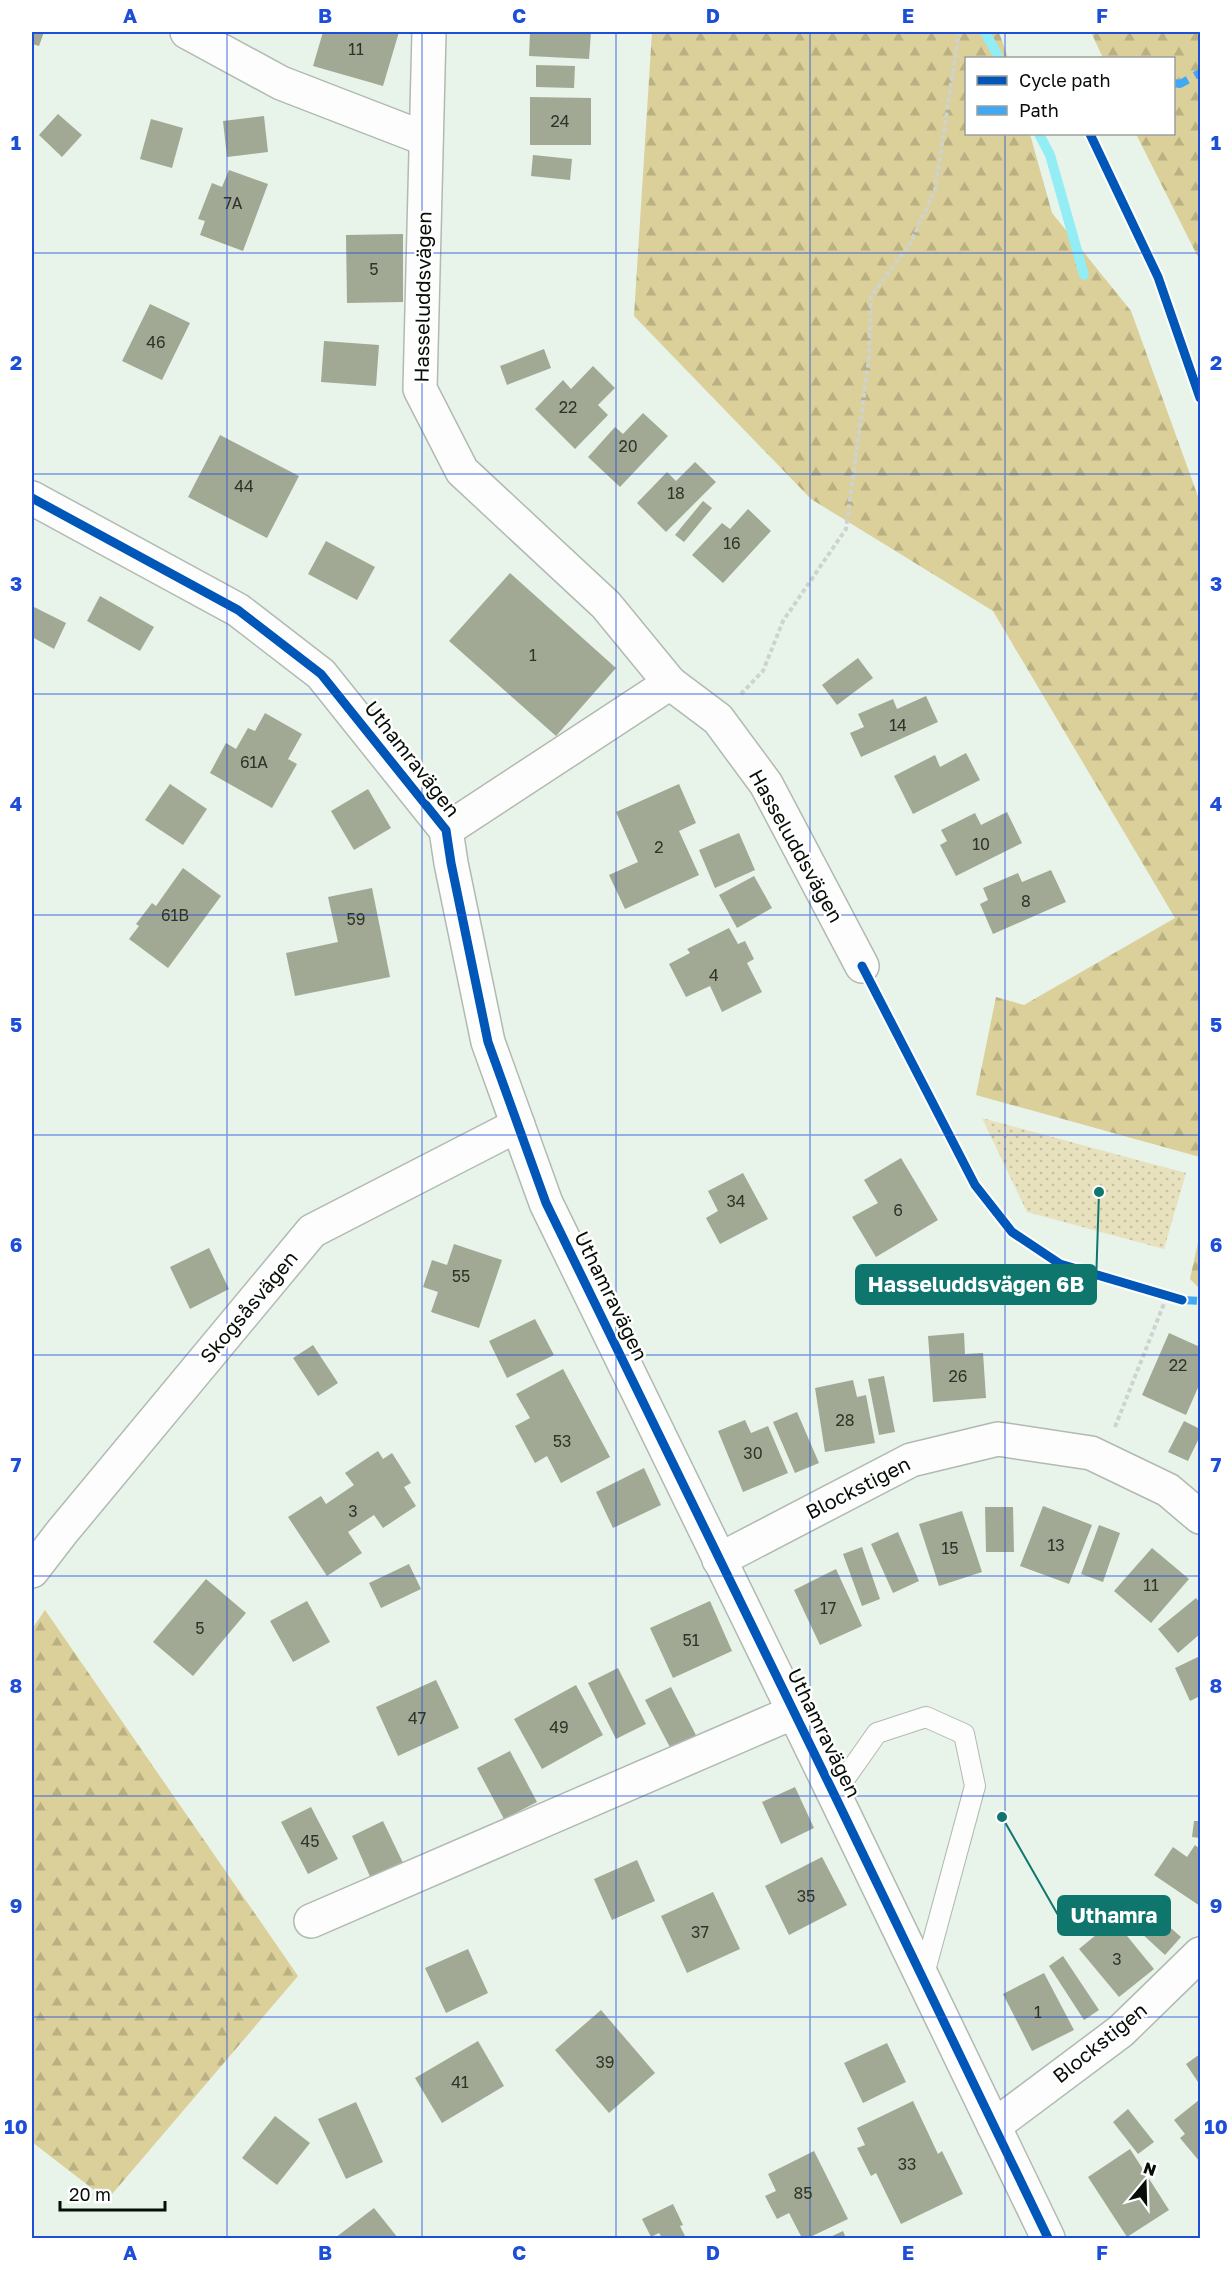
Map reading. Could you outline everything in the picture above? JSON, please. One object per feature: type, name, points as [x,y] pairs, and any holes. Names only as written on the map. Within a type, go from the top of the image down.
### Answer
[{"type":"street","points":[[187,32],[281,83],[426,139]]},
{"type":"street","name":"Hasseluddsvägen","points":[[429,32],[420,389],[462,471],[606,605],[670,683],[718,720],[766,784],[862,966]]},
{"type":"street","name":"Uthamravägen","points":[[32,498],[238,610],[321,674],[446,830],[488,1042],[546,1203],[1047,2238]]},
{"type":"street","points":[[446,830],[670,683]]},
{"type":"street","name":"Skogsåsvägen","points":[[34,1563],[312,1231],[518,1125]]},
{"type":"street","name":"Blockstigen","points":[[719,1560],[911,1460],[998,1439],[1091,1453],[1168,1490],[1200,1517]]},
{"type":"street","name":"Uthamravägen","points":[[311,1921],[794,1712]]},
{"type":"street","name":"Blockstigen","points":[[994,2126],[1121,2031],[1200,1954]]},
{"type":"lane","points":[[834,1794],[877,1733],[926,1717],[964,1734],[975,1786],[923,1978]]},
{"type":"path","points":[[718,720],[763,671],[783,621],[846,529],[869,358],[871,296],[910,244],[935,189],[959,32]]},
{"type":"path","points":[[1115,1428],[1171,1297],[1156,1293]]},
{"type":"green space","points":[[652,32],[999,32],[1008,57],[965,57],[965,135],[1030,135],[1052,213],[1131,311],[1200,502],[1200,1157],[976,1095],[996,997],[1024,1005],[1175,918],[993,611],[811,499],[634,316]]},
{"type":"green space","points":[[1091,32],[1200,32],[1200,261],[1137,135],[1175,135],[1175,57],[1103,57]]},
{"type":"green space","points":[[1200,1233],[1200,1289],[1190,1279]]},
{"type":"green space","points":[[45,1610],[298,1976],[107,2200],[32,2142],[32,1629]]},
{"type":"shaded area","points":[[982,1118],[1186,1173],[1164,1249],[1027,1212]]},
{"type":"building","points":[[32,32],[44,32],[39,46],[32,44]]},
{"type":"building","points":[[323,32],[399,32],[383,86],[313,66]]},
{"type":"building","points":[[530,32],[591,32],[589,59],[529,56]]},
{"type":"building","points":[[536,65],[575,66],[574,88],[536,87]]},
{"type":"building","points":[[530,97],[591,98],[591,145],[530,145]]},
{"type":"building","points":[[58,114],[82,135],[62,157],[39,135]]},
{"type":"building","points":[[264,116],[268,152],[227,157],[223,121]]},
{"type":"building","points":[[151,119],[183,128],[172,168],[140,159]]},
{"type":"building","points":[[533,155],[572,159],[570,180],[531,176]]},
{"type":"building","points":[[229,170],[268,184],[243,251],[200,235],[205,221],[198,219],[212,183],[222,187]]},
{"type":"building","points":[[403,234],[403,302],[347,303],[346,235]]},
{"type":"building","points":[[150,304],[190,323],[162,380],[122,361]]},
{"type":"building","points":[[324,341],[379,345],[376,386],[321,382]]},
{"type":"building","points":[[544,349],[551,368],[507,385],[500,366]]},
{"type":"building","points":[[593,366],[615,388],[598,405],[608,415],[575,449],[535,409],[563,380],[571,389]]},
{"type":"building","points":[[643,413],[668,436],[620,487],[588,457],[615,427],[623,434]]},
{"type":"building","points":[[220,435],[299,476],[267,538],[188,497]]},
{"type":"building","points":[[695,462],[716,482],[666,532],[637,503],[667,472],[676,481]]},
{"type":"building","points":[[703,501],[712,508],[684,542],[675,535]]},
{"type":"building","points":[[748,509],[771,531],[723,583],[692,555],[722,523],[730,529]]},
{"type":"building","points":[[326,541],[375,567],[357,600],[308,574]]},
{"type":"building","points":[[510,573],[616,668],[556,736],[449,641]]},
{"type":"building","points":[[100,596],[154,627],[140,651],[87,621]]},
{"type":"building","points":[[32,606],[66,623],[54,649],[32,637]]},
{"type":"building","points":[[858,658],[873,678],[837,705],[822,685]]},
{"type":"building","points":[[926,696],[938,722],[861,757],[850,733],[864,727],[858,714],[893,699],[897,709]]},
{"type":"building","points":[[265,713],[302,734],[288,759],[297,764],[272,808],[210,773],[226,743],[236,749],[248,728],[255,731]]},
{"type":"building","points":[[966,753],[980,780],[913,814],[894,776],[935,755],[940,767]]},
{"type":"building","points":[[170,784],[207,809],[183,845],[145,820]]},
{"type":"building","points":[[679,784],[696,823],[679,831],[699,875],[625,909],[609,875],[638,862],[616,812]]},
{"type":"building","points":[[368,789],[391,828],[354,850],[331,811]]},
{"type":"building","points":[[1007,812],[1022,843],[956,876],[940,845],[947,841],[941,830],[975,813],[981,825]]},
{"type":"building","points":[[739,833],[755,870],[715,888],[699,850]]},
{"type":"building","points":[[183,868],[221,896],[168,968],[129,939],[139,926],[136,924],[152,903],[156,906]]},
{"type":"building","points":[[1051,870],[1066,902],[993,934],[980,904],[988,900],[983,888],[1018,873],[1022,882]]},
{"type":"building","points":[[754,876],[772,908],[737,928],[719,895]]},
{"type":"building","points":[[372,888],[390,977],[295,996],[286,953],[338,942],[328,897]]},
{"type":"building","points":[[729,928],[738,944],[745,941],[754,959],[747,963],[762,992],[722,1012],[710,986],[686,997],[669,964],[690,953],[687,949]]},
{"type":"building","points":[[901,1158],[938,1220],[876,1257],[852,1217],[878,1203],[864,1180]]},
{"type":"building","points":[[743,1173],[768,1219],[720,1244],[706,1218],[718,1211],[708,1191]]},
{"type":"building","points":[[454,1244],[502,1260],[479,1328],[431,1312],[438,1292],[423,1287],[432,1260],[447,1265]]},
{"type":"building","points":[[209,1248],[229,1289],[190,1309],[170,1267]]},
{"type":"building","points":[[535,1319],[554,1355],[507,1378],[489,1341]]},
{"type":"building","points":[[964,1333],[965,1354],[983,1353],[986,1398],[933,1402],[928,1336]]},
{"type":"building","points":[[1169,1333],[1200,1347],[1200,1383],[1186,1415],[1142,1395]]},
{"type":"building","points":[[313,1345],[338,1383],[318,1396],[293,1358]]},
{"type":"building","points":[[563,1369],[610,1457],[561,1483],[547,1456],[535,1463],[515,1426],[530,1418],[516,1394]]},
{"type":"building","points":[[884,1376],[895,1432],[879,1435],[868,1379]]},
{"type":"building","points":[[853,1380],[857,1397],[866,1395],[875,1443],[825,1452],[815,1388]]},
{"type":"building","points":[[797,1412],[819,1463],[795,1473],[773,1422]]},
{"type":"building","points":[[745,1420],[751,1433],[768,1426],[788,1473],[743,1492],[718,1431]]},
{"type":"building","points":[[1184,1421],[1200,1429],[1200,1436],[1188,1461],[1168,1452]]},
{"type":"building","points":[[378,1451],[383,1459],[392,1453],[411,1483],[404,1487],[416,1506],[383,1528],[374,1515],[348,1532],[362,1553],[327,1576],[288,1517],[321,1496],[326,1504],[354,1485],[345,1473]]},
{"type":"building","points":[[644,1468],[661,1505],[613,1528],[596,1492]]},
{"type":"building","points":[[1043,1506],[1092,1525],[1069,1584],[1020,1566]]},
{"type":"building","points":[[985,1507],[1013,1507],[1014,1552],[986,1552]]},
{"type":"building","points":[[962,1511],[982,1572],[939,1586],[919,1524]]},
{"type":"building","points":[[1099,1525],[1120,1533],[1103,1582],[1081,1574]]},
{"type":"building","points":[[898,1532],[919,1581],[893,1593],[871,1544]]},
{"type":"building","points":[[862,1547],[880,1599],[862,1606],[843,1554]]},
{"type":"building","points":[[1152,1548],[1189,1579],[1151,1623],[1114,1591]]},
{"type":"building","points":[[409,1564],[421,1589],[381,1608],[369,1583]]},
{"type":"building","points":[[836,1569],[862,1626],[820,1645],[794,1590]]},
{"type":"building","points":[[206,1579],[246,1613],[193,1676],[153,1642]]},
{"type":"building","points":[[1196,1598],[1200,1603],[1200,1634],[1178,1653],[1158,1629]]},
{"type":"building","points":[[307,1601],[330,1642],[293,1662],[270,1621]]},
{"type":"building","points":[[710,1601],[732,1651],[673,1678],[650,1628]]},
{"type":"building","points":[[1200,1656],[1200,1696],[1190,1701],[1175,1668]]},
{"type":"building","points":[[618,1668],[646,1724],[616,1739],[588,1683]]},
{"type":"building","points":[[436,1680],[459,1728],[398,1756],[376,1707]]},
{"type":"building","points":[[576,1685],[603,1735],[542,1769],[514,1719]]},
{"type":"building","points":[[671,1687],[697,1737],[672,1751],[645,1700]]},
{"type":"building","points":[[510,1751],[537,1802],[504,1819],[477,1768]]},
{"type":"building","points":[[795,1787],[814,1828],[781,1844],[762,1802]]},
{"type":"building","points":[[311,1807],[338,1859],[308,1874],[281,1822]]},
{"type":"building","points":[[383,1821],[404,1865],[372,1881],[352,1836]]},
{"type":"building","points":[[1194,1821],[1200,1821],[1200,1838],[1192,1837]]},
{"type":"building","points":[[1195,1845],[1200,1849],[1200,1906],[1154,1875],[1173,1847],[1187,1857]]},
{"type":"building","points":[[822,1857],[847,1905],[789,1935],[765,1886]]},
{"type":"building","points":[[637,1860],[655,1901],[612,1920],[594,1879]]},
{"type":"building","points":[[713,1892],[740,1949],[687,1973],[661,1916]]},
{"type":"building","points":[[1142,1903],[1181,1937],[1165,1955],[1127,1920]]},
{"type":"building","points":[[1114,1920],[1154,1969],[1119,1997],[1079,1949]]},
{"type":"building","points":[[468,1949],[488,1993],[446,2013],[425,1968]]},
{"type":"building","points":[[1063,1956],[1099,2010],[1084,2020],[1049,1966]]},
{"type":"building","points":[[1044,1973],[1074,2030],[1032,2051],[1003,1994]]},
{"type":"building","points":[[601,2010],[655,2073],[609,2113],[555,2050]]},
{"type":"building","points":[[478,2041],[504,2086],[442,2123],[415,2078]]},
{"type":"building","points":[[887,2043],[906,2082],[863,2103],[844,2063]]},
{"type":"building","points":[[1200,2054],[1200,2085],[1186,2064]]},
{"type":"building","points":[[1199,2100],[1200,2162],[1180,2138],[1185,2134],[1174,2120]]},
{"type":"building","points":[[913,2101],[938,2154],[942,2151],[963,2194],[901,2224],[876,2173],[871,2176],[857,2148],[865,2145],[857,2128]]},
{"type":"building","points":[[356,2102],[383,2162],[346,2179],[318,2119]]},
{"type":"building","points":[[1128,2109],[1154,2142],[1138,2154],[1113,2122]]},
{"type":"building","points":[[275,2116],[310,2143],[277,2185],[242,2158]]},
{"type":"building","points":[[1130,2149],[1169,2210],[1127,2237],[1088,2177]]},
{"type":"building","points":[[814,2151],[848,2219],[808,2238],[802,2238],[789,2213],[777,2219],[765,2196],[776,2191],[768,2174]]},
{"type":"building","points":[[673,2204],[683,2225],[680,2226],[686,2238],[662,2238],[659,2233],[651,2237],[642,2219]]},
{"type":"building","points":[[374,2208],[398,2238],[335,2238]]},
{"type":"building","points":[[843,2231],[846,2238],[828,2238]]},
{"type":"waterway","points":[[985,32],[998,57]]},
{"type":"waterway","points":[[1040,135],[1050,155],[1084,275]]},
{"type":"marked path","points":[[1175,83],[1180,84],[1200,73]]},
{"type":"marked path","points":[[1182,1300],[1200,1301]]},
{"type":"cycle path","points":[[1090,135],[1158,277],[1200,398]]},
{"type":"cycle path","points":[[32,498],[238,610],[321,674],[446,830],[488,1042],[546,1203],[1048,2238]]},
{"type":"cycle path","points":[[862,966],[975,1185],[1012,1232],[1060,1264],[1182,1300]]},
{"type":"place","name":"Hasseluddsvägen 6B","points":[[1099,1192]]},
{"type":"place","name":"Uthamra","points":[[1002,1817]]}]
